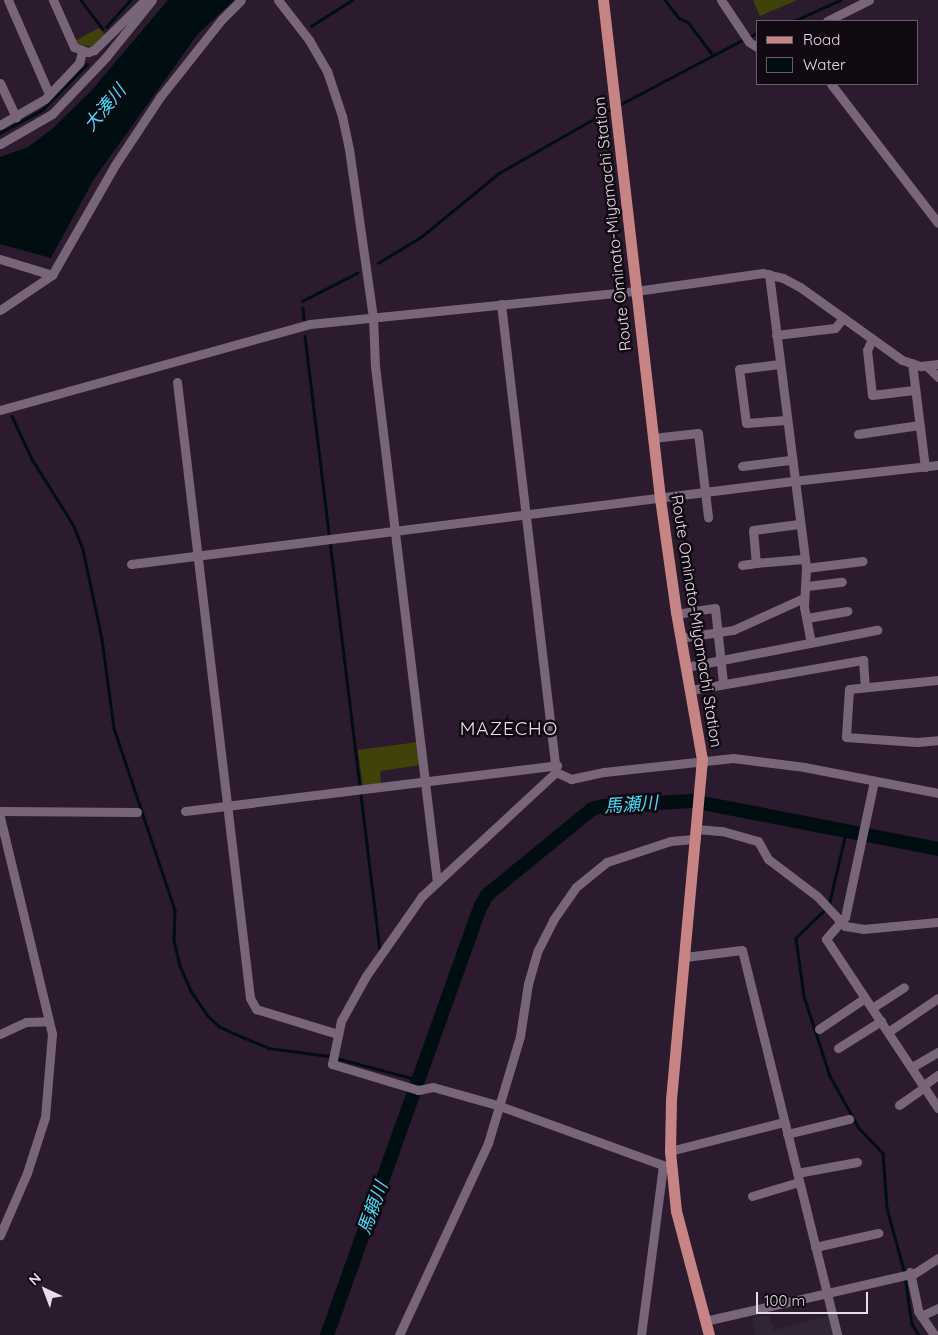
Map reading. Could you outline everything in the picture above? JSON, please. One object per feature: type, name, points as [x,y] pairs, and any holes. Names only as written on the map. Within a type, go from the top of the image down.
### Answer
[{"type":"main road","name":"Route Ominato-Miyamachi Station","points":[[602,0],[616,107],[660,498],[676,614],[702,759],[686,957],[671,1100],[670,1151],[667,1167],[676,1211],[709,1335]]},
{"type":"street","points":[[8,0],[49,94]]},
{"type":"street","points":[[53,0],[72,43],[82,52]]},
{"type":"street","points":[[82,52],[94,50],[145,0]]},
{"type":"street","points":[[0,144],[52,114],[106,57],[152,0]]},
{"type":"street","points":[[0,310],[52,275],[115,165],[160,97],[221,20],[241,0]]},
{"type":"street","points":[[278,0],[309,40],[327,71],[342,116],[373,317],[375,366],[437,882]]},
{"type":"street","points":[[722,0],[750,41]]},
{"type":"street","points":[[829,20],[869,0]]},
{"type":"street","points":[[0,125],[16,118],[49,94],[79,63],[82,52]]},
{"type":"street","points":[[0,82],[16,118]]},
{"type":"street","points":[[832,85],[938,223]]},
{"type":"street","points":[[0,259],[52,275]]},
{"type":"street","points":[[0,410],[213,353],[287,329],[373,317],[636,291],[769,274],[800,287],[872,339],[912,363],[928,367],[938,364]]},
{"type":"street","points":[[769,274],[790,460],[805,563],[807,586],[804,598],[810,642]]},
{"type":"street","points":[[501,304],[556,768]]},
{"type":"street","points":[[776,335],[835,328],[843,318]]},
{"type":"street","points":[[872,339],[867,350],[872,395],[914,390]]},
{"type":"street","points":[[912,363],[925,467]]},
{"type":"street","points":[[780,364],[739,369],[746,423],[786,420]]},
{"type":"street","points":[[928,367],[938,377]]},
{"type":"street","points":[[177,382],[253,1004],[256,1009],[338,1034]]},
{"type":"street","points":[[858,434],[919,425]]},
{"type":"street","points":[[653,438],[698,434],[708,517]]},
{"type":"street","points":[[742,466],[790,460]]},
{"type":"street","points":[[131,564],[198,554],[793,481],[938,466]]},
{"type":"street","points":[[756,563],[753,530],[799,524]]},
{"type":"street","points":[[742,565],[756,563],[863,561]]},
{"type":"street","points":[[807,586],[842,582]]},
{"type":"street","points":[[680,638],[733,630],[804,598]]},
{"type":"street","points":[[676,614],[715,608],[719,660],[723,682]]},
{"type":"street","points":[[807,618],[848,611]]},
{"type":"street","points":[[686,667],[877,630]]},
{"type":"street","points":[[691,690],[723,682],[863,660],[865,687]]},
{"type":"street","points":[[938,680],[849,689],[846,737],[917,742],[938,740]]},
{"type":"street","points":[[185,811],[425,781],[556,768],[571,779],[702,759],[733,758],[786,764],[938,793]]},
{"type":"street","points":[[556,768],[422,896],[366,976],[341,1021],[332,1062],[418,1090],[433,1087],[497,1106],[667,1167],[641,1335]]},
{"type":"street","points":[[874,781],[856,857],[846,916],[827,935],[826,939],[938,1108]]},
{"type":"street","points":[[0,811],[137,812]]},
{"type":"street","points":[[0,817],[49,1021],[52,1060],[45,1117],[22,1187],[0,1235]]},
{"type":"street","points":[[400,1335],[474,1178],[488,1143],[497,1106],[520,1036],[528,984],[538,950],[565,901],[576,887],[607,862],[671,841],[697,834],[722,831],[758,841],[768,859],[829,907],[841,922],[849,928],[863,929],[938,922]]},
{"type":"street","points":[[686,957],[742,950],[837,1335]]},
{"type":"street","points":[[872,1008],[904,987]]},
{"type":"street","points":[[819,1029],[865,998]]},
{"type":"street","points":[[888,1032],[938,998]]},
{"type":"street","points":[[0,1034],[26,1022],[49,1021]]},
{"type":"street","points":[[838,1048],[881,1022]]},
{"type":"street","points":[[912,1067],[938,1052]]},
{"type":"street","points":[[899,1105],[938,1075]]},
{"type":"street","points":[[787,1134],[849,1118]]},
{"type":"street","points":[[670,1151],[784,1122]]},
{"type":"street","points":[[752,1196],[798,1178],[857,1162]]},
{"type":"street","points":[[815,1247],[878,1233]]},
{"type":"street","points":[[705,1321],[900,1274],[915,1273],[938,1258]]},
{"type":"street","points":[[910,1272],[921,1316],[934,1335]]},
{"type":"street","points":[[921,1316],[938,1308]]},
{"type":"shaded area","points":[[753,0],[797,0],[760,16]]},
{"type":"shaded area","points":[[99,28],[105,35],[93,47],[77,44],[75,41]]},
{"type":"shaded area","points":[[418,742],[421,765],[380,771],[381,785],[363,788],[358,750]]},
{"type":"shaded area","points":[[769,1315],[774,1330],[830,1315],[835,1335],[756,1335],[752,1318]]},
{"type":"water","name":"大湊川","points":[[168,0],[234,0],[197,35],[94,179],[51,258],[0,244],[0,157],[28,147],[52,129],[91,91]]},
{"type":"waterway","points":[[81,0],[103,29]]},
{"type":"waterway","points":[[106,27],[130,0]]},
{"type":"waterway","points":[[311,26],[352,0]]},
{"type":"waterway","points":[[665,0],[679,18],[688,22],[713,55]]},
{"type":"waterway","points":[[796,20],[840,0]]},
{"type":"waterway","points":[[749,37],[756,34]]},
{"type":"waterway","points":[[619,105],[744,39]]},
{"type":"waterway","points":[[0,133],[42,110],[87,64]]},
{"type":"waterway","points":[[378,263],[421,237],[499,173],[611,109]]},
{"type":"waterway","points":[[302,301],[357,273]]},
{"type":"waterway","points":[[303,308],[304,319]]},
{"type":"waterway","points":[[305,336],[380,950]]},
{"type":"waterway","points":[[12,416],[32,459],[74,526],[83,549],[102,639],[114,728],[175,910],[174,940],[180,966],[191,991],[208,1016],[220,1027],[268,1048],[330,1056]]},
{"type":"waterway","name":"馬瀬川","points":[[327,1335],[481,906],[487,895],[592,809],[602,806],[692,801],[938,849]]},
{"type":"waterway","points":[[829,904],[846,831]]},
{"type":"waterway","points":[[826,909],[796,938],[804,996],[830,1076],[859,1128],[883,1153],[887,1208],[904,1270],[912,1324],[919,1335]]},
{"type":"waterway","points":[[336,1058],[419,1080]]},
{"type":"district","name":"MAZECHO","points":[[509,729]]},
{"type":"water label","name":"馬頼川","points":[[373,1208]]}]
